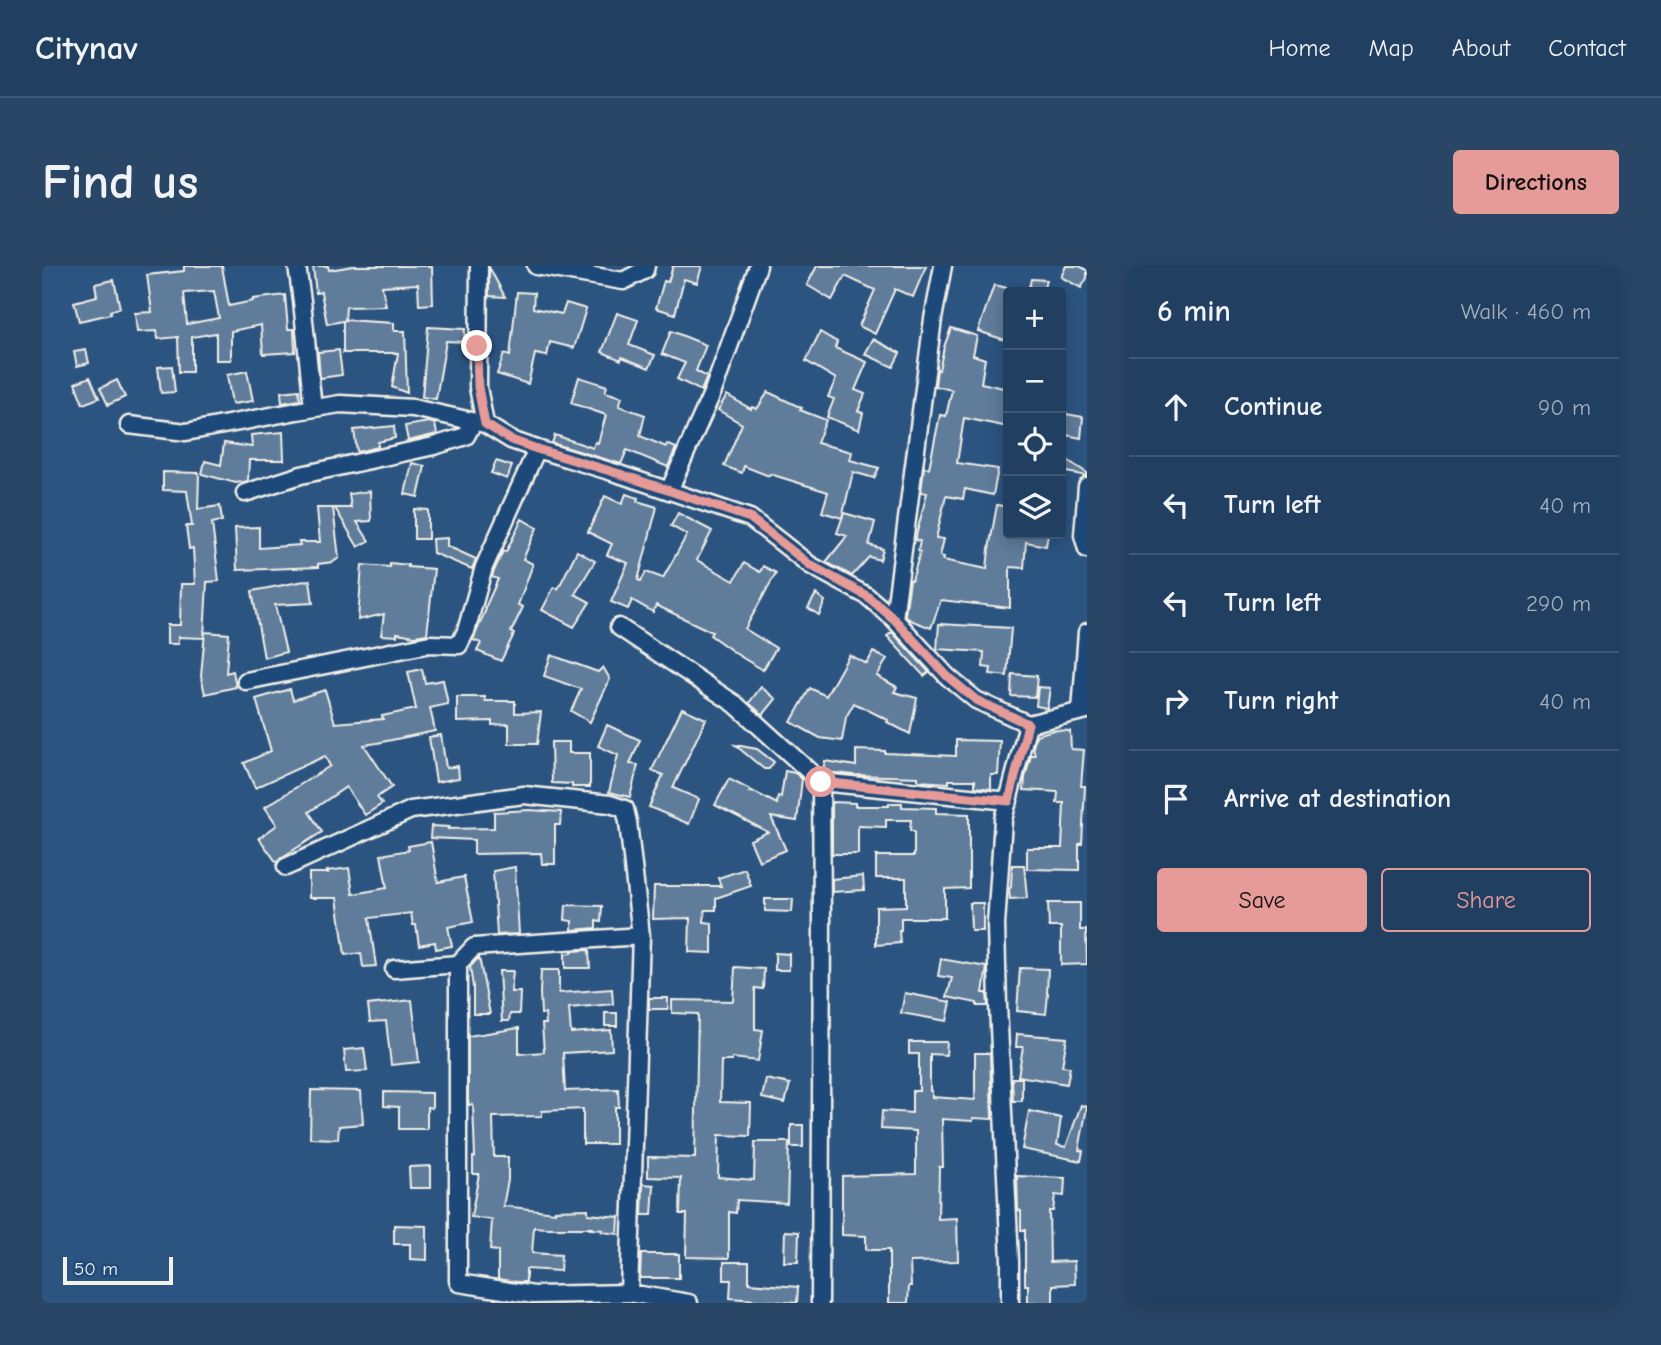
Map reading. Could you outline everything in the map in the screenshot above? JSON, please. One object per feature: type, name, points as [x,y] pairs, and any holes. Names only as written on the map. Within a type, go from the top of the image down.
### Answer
[{"type":"street","points":[[297,266],[313,408]]},
{"type":"street","points":[[245,493],[301,475],[434,446],[466,436],[479,423],[479,266]]},
{"type":"street","points":[[536,266],[623,281],[645,270],[646,266]]},
{"type":"street","points":[[670,491],[713,391],[758,266]]},
{"type":"street","points":[[894,619],[933,319],[943,266]]},
{"type":"street","points":[[129,425],[186,432],[341,404],[413,408],[479,423],[511,440],[750,518],[810,565],[867,596],[894,619],[948,677],[976,700],[1028,724],[1084,710],[1087,632]]},
{"type":"street","points":[[246,681],[430,644],[458,645],[466,631],[484,567],[537,449]]},
{"type":"street","points":[[1087,486],[1083,535],[1087,550]]},
{"type":"street","points":[[620,627],[735,704],[821,782],[1009,801]]},
{"type":"street","points":[[1010,1303],[996,925],[1003,820],[1028,724]]},
{"type":"street","points":[[820,1303],[821,782]]},
{"type":"street","points":[[286,867],[411,810],[524,795],[610,804],[625,809],[641,936],[629,1293]]},
{"type":"street","points":[[394,969],[458,964],[474,947],[641,936]]},
{"type":"street","points":[[458,964],[457,1281],[462,1285],[533,1299],[629,1293],[689,1303]]},
{"type":"building","points":[[184,266],[222,266],[229,306],[253,299],[285,295],[288,329],[294,329],[295,352],[263,354],[261,325],[231,331],[231,360],[216,360],[216,333],[192,337],[192,372],[179,372],[178,337],[158,339],[157,331],[137,332],[135,313],[152,312],[147,275],[184,271]],"holes":[[[214,291],[219,318],[187,324],[184,293]]]},
{"type":"building","points":[[313,266],[328,266],[329,270],[353,266],[432,266],[433,304],[419,305],[418,284],[382,286],[386,306],[346,307],[345,320],[394,323],[394,331],[405,331],[407,393],[392,387],[398,353],[343,353],[343,321],[327,324],[321,292],[316,293]]},
{"type":"building","points":[[673,266],[702,266],[697,283],[684,279],[675,314],[656,308],[664,281],[668,282]]},
{"type":"building","points":[[817,266],[926,266],[913,297],[895,289],[875,334],[859,326],[875,290],[845,276],[832,300],[807,285]]},
{"type":"building","points":[[1066,266],[1079,266],[1087,270],[1087,278],[1081,288],[1061,277]]},
{"type":"building","points":[[489,267],[505,297],[489,296]]},
{"type":"building","points":[[1031,279],[1046,280],[1044,287],[1029,287]]},
{"type":"building","points":[[114,280],[120,308],[110,311],[111,314],[79,321],[74,302],[97,296],[95,284]]},
{"type":"building","points":[[994,285],[1003,287],[1003,339],[978,331]]},
{"type":"building","points":[[517,292],[534,293],[533,308],[562,314],[566,303],[586,309],[574,348],[550,342],[547,356],[535,354],[528,384],[497,374],[504,354],[510,356]]},
{"type":"building","points":[[617,313],[638,320],[629,345],[655,355],[649,368],[602,352]]},
{"type":"building","points":[[428,327],[465,329],[464,342],[446,341],[436,399],[422,397]]},
{"type":"building","points":[[951,328],[977,336],[973,355],[985,359],[981,383],[1003,388],[1003,426],[964,418],[957,463],[998,469],[993,495],[965,489],[963,499],[946,496],[936,538],[944,539],[940,556],[944,557],[943,560],[987,569],[997,505],[1003,506],[1003,539],[1047,539],[1046,546],[1026,542],[1024,568],[1010,567],[1010,608],[941,600],[931,628],[910,620],[905,615],[910,580],[920,552],[920,541],[915,540],[927,493],[921,492],[924,467],[929,468],[940,415],[946,416],[952,390],[935,386]]},
{"type":"building","points":[[671,331],[706,345],[696,371],[707,377],[701,391],[677,379],[685,363],[662,354]]},
{"type":"building","points":[[820,332],[837,342],[835,348],[867,362],[855,390],[865,394],[858,411],[863,413],[859,430],[827,417],[834,399],[828,397],[836,379],[806,361]]},
{"type":"building","points":[[873,339],[900,353],[893,367],[865,354]]},
{"type":"building","points":[[86,350],[89,363],[77,366],[74,352]]},
{"type":"building","points":[[339,350],[342,375],[320,378],[318,352]]},
{"type":"building","points":[[172,366],[175,392],[161,393],[158,367]]},
{"type":"building","points":[[247,371],[253,401],[232,404],[227,375]]},
{"type":"building","points":[[90,377],[99,398],[83,404],[75,383]]},
{"type":"building","points":[[579,377],[607,386],[605,392],[622,397],[619,406],[645,415],[640,436],[666,447],[667,444],[676,448],[668,467],[627,450],[621,464],[552,443],[555,435],[593,448],[595,442],[598,443],[606,415],[571,403]]},
{"type":"building","points":[[117,380],[125,397],[108,405],[100,388]]},
{"type":"building","points":[[299,390],[300,400],[282,403],[281,392]]},
{"type":"building","points":[[768,392],[802,408],[800,410],[826,420],[817,443],[852,452],[850,460],[879,468],[874,478],[853,472],[842,518],[822,512],[828,492],[770,474],[769,476],[744,466],[742,473],[724,466],[742,424],[718,410],[727,395],[751,409],[757,409]]},
{"type":"building","points":[[1066,414],[1083,417],[1081,438],[1066,435]]},
{"type":"building","points":[[429,422],[435,424],[437,434],[408,441],[405,426]]},
{"type":"building","points":[[394,426],[395,438],[378,442],[378,447],[357,452],[354,430]]},
{"type":"building","points":[[283,432],[284,460],[249,460],[248,481],[236,483],[202,474],[205,461],[221,465],[224,443],[252,447],[251,435]]},
{"type":"building","points":[[1066,459],[1087,473],[1087,476],[1066,472]]},
{"type":"building","points":[[496,461],[512,466],[507,479],[491,473]]},
{"type":"building","points":[[412,463],[425,466],[418,497],[405,494]]},
{"type":"building","points":[[163,472],[199,473],[198,509],[220,506],[222,521],[212,523],[219,581],[207,582],[204,638],[178,637],[178,644],[167,644],[167,625],[180,625],[181,584],[195,584],[193,548],[189,549],[186,526],[192,526],[187,491],[163,490]]},
{"type":"building","points":[[370,491],[371,521],[357,522],[369,541],[358,547],[335,508],[351,508],[349,494]]},
{"type":"building","points":[[626,494],[638,498],[637,501],[657,507],[638,580],[641,581],[646,572],[663,578],[687,535],[671,526],[678,513],[712,531],[697,560],[734,581],[744,563],[760,572],[763,566],[776,573],[745,629],[776,648],[763,670],[710,635],[712,632],[656,605],[653,612],[632,600],[628,609],[611,602],[628,563],[607,555],[612,544],[588,532],[605,496],[622,504]]},
{"type":"building","points":[[317,508],[333,508],[339,558],[333,562],[318,564],[318,567],[237,570],[235,528],[259,527],[259,548],[320,542]]},
{"type":"building","points":[[414,509],[428,510],[428,539],[414,539]]},
{"type":"building","points":[[844,513],[875,522],[869,545],[883,549],[880,560],[869,557],[852,576],[826,562],[847,536],[837,533]]},
{"type":"building","points":[[522,519],[537,528],[523,559],[533,564],[518,605],[523,607],[501,661],[477,651],[481,643],[473,640],[498,579],[492,577],[494,571]]},
{"type":"building","points":[[447,538],[447,546],[476,559],[472,569],[433,553],[432,539]]},
{"type":"building","points":[[577,551],[595,561],[575,594],[590,602],[574,627],[542,610],[554,587],[558,589]]},
{"type":"building","points":[[390,563],[434,569],[427,634],[381,635],[384,614],[358,620],[362,565],[390,567]]},
{"type":"building","points":[[310,580],[313,603],[275,605],[286,652],[264,658],[252,591]]},
{"type":"building","points":[[816,594],[825,601],[819,615],[808,608]]},
{"type":"building","points":[[939,624],[1011,628],[1007,676],[990,674],[991,668],[983,667],[984,652],[937,649]]},
{"type":"building","points":[[205,632],[229,634],[226,673],[233,671],[236,687],[205,694],[201,676]]},
{"type":"building","points":[[892,632],[929,672],[924,676],[887,636]]},
{"type":"building","points":[[873,652],[887,659],[877,676],[897,687],[894,692],[917,698],[910,734],[854,703],[846,717],[842,741],[820,738],[791,722],[810,688],[826,696],[849,655],[867,664]]},
{"type":"building","points":[[551,655],[598,672],[603,667],[610,679],[590,722],[571,711],[581,689],[544,676]]},
{"type":"building","points":[[422,669],[425,683],[443,680],[448,704],[430,708],[435,731],[364,745],[392,787],[377,797],[382,804],[365,815],[346,787],[309,812],[322,832],[277,863],[259,838],[277,825],[265,807],[330,766],[325,756],[255,788],[244,763],[271,751],[256,699],[290,689],[293,700],[325,690],[335,723],[383,719],[382,716],[416,709],[408,672]]},
{"type":"building","points":[[1012,674],[1037,676],[1035,697],[1011,696]]},
{"type":"building","points":[[761,687],[776,699],[763,715],[749,703]]},
{"type":"building","points":[[1038,687],[1050,688],[1047,708],[1036,706]]},
{"type":"building","points":[[457,697],[515,701],[515,713],[541,712],[537,744],[509,744],[509,724],[492,725],[492,721],[457,722]]},
{"type":"building","points":[[682,708],[706,719],[673,788],[699,799],[689,824],[649,807],[663,775],[652,770]]},
{"type":"building","points":[[607,725],[640,740],[630,764],[638,765],[630,797],[609,792],[618,755],[598,746]]},
{"type":"building","points":[[1054,730],[1070,731],[1071,749],[1084,750],[1081,786],[1085,786],[1079,870],[1027,869],[1027,848],[1062,848],[1064,803],[1057,803],[1058,792],[1024,790],[1031,755],[1035,755],[1033,747],[1036,735]]},
{"type":"building","points":[[441,735],[446,768],[458,766],[459,778],[436,782],[429,737]]},
{"type":"building","points":[[956,740],[1000,741],[998,775],[991,775],[991,789],[975,787],[975,780],[949,780],[949,783],[918,781],[918,777],[854,775],[823,770],[825,761],[856,766],[856,750],[956,756]]},
{"type":"building","points":[[551,742],[569,742],[569,753],[590,753],[590,787],[552,783]]},
{"type":"building","points":[[735,745],[757,749],[774,762],[769,769],[764,769]]},
{"type":"building","points":[[785,771],[795,773],[802,779],[797,821],[771,817],[786,850],[759,861],[750,840],[768,832],[715,805],[729,779],[777,804],[778,796],[781,797]]},
{"type":"building","points":[[832,802],[855,803],[855,806],[889,806],[889,803],[902,803],[902,807],[936,808],[936,813],[969,814],[969,888],[945,889],[945,918],[901,918],[900,943],[876,945],[876,907],[906,906],[906,878],[876,878],[876,856],[914,856],[911,820],[886,820],[886,827],[858,826],[858,854],[832,854]]},
{"type":"building","points":[[494,812],[561,812],[560,825],[555,825],[555,864],[542,864],[541,853],[474,854],[474,840],[430,838],[431,826],[449,827],[448,829],[494,828]]},
{"type":"building","points":[[431,842],[438,882],[464,877],[473,922],[448,927],[452,946],[436,949],[435,942],[419,945],[411,913],[369,918],[376,966],[363,967],[361,953],[345,955],[337,898],[309,898],[309,873],[328,873],[327,871],[349,868],[353,894],[387,888],[381,855],[409,850],[408,846]]},
{"type":"building","points":[[1012,865],[1024,865],[1027,898],[1010,899]]},
{"type":"building","points":[[515,867],[519,934],[497,935],[493,871]]},
{"type":"building","points":[[745,869],[751,886],[716,898],[716,910],[705,910],[704,922],[712,923],[712,953],[689,952],[690,918],[653,919],[654,886],[721,886],[718,878]]},
{"type":"building","points":[[863,876],[864,890],[832,892],[832,879]]},
{"type":"building","points":[[765,899],[793,899],[792,912],[765,911]]},
{"type":"building","points":[[970,903],[983,903],[983,931],[971,931]]},
{"type":"building","points":[[1048,903],[1080,903],[1080,930],[1086,930],[1087,964],[1061,965],[1061,927],[1049,927]]},
{"type":"building","points":[[566,905],[602,906],[601,922],[596,921],[596,928],[572,930],[572,921],[565,920]]},
{"type":"building","points":[[589,950],[590,968],[565,968],[565,954]]},
{"type":"building","points":[[775,953],[789,954],[789,970],[775,970]]},
{"type":"building","points":[[479,957],[490,1014],[473,1014],[470,967]]},
{"type":"building","points":[[941,959],[987,967],[983,993],[987,993],[988,1006],[977,1006],[977,1003],[947,997],[952,978],[938,976]]},
{"type":"building","points":[[735,967],[764,969],[763,989],[755,988],[755,1029],[763,1030],[758,1061],[732,1058],[732,1061],[721,1061],[720,1102],[751,1103],[750,1136],[719,1135],[718,1177],[754,1180],[755,1142],[789,1142],[787,1203],[737,1200],[736,1213],[729,1212],[729,1258],[686,1257],[687,1214],[680,1214],[681,1178],[648,1177],[648,1157],[695,1158],[698,1014],[672,1013],[672,1000],[733,1001]]},
{"type":"building","points":[[1020,968],[1048,969],[1046,1014],[1017,1011]]},
{"type":"building","points":[[541,970],[559,970],[559,993],[612,989],[613,1004],[569,1008],[571,1033],[611,1030],[612,1050],[563,1053],[565,1091],[618,1089],[615,1144],[583,1144],[583,1109],[542,1111],[542,1116],[493,1117],[494,1157],[508,1157],[508,1180],[503,1206],[555,1212],[588,1209],[588,1214],[619,1217],[618,1234],[591,1228],[534,1227],[532,1253],[561,1255],[560,1271],[526,1269],[526,1282],[517,1282],[498,1279],[498,1251],[490,1250],[492,1220],[471,1217],[479,1174],[473,1174],[475,1157],[473,1105],[469,1105],[468,1100],[468,1036],[519,1028],[519,1054],[544,1052],[542,1024],[546,1024],[545,1014],[541,1014]]},
{"type":"building","points":[[499,971],[513,971],[511,992],[520,992],[519,1014],[510,1014],[509,1021],[502,1021]]},
{"type":"building","points":[[905,993],[951,1002],[947,1021],[901,1013]]},
{"type":"building","points":[[649,998],[668,998],[668,1009],[649,1009]]},
{"type":"building","points":[[412,1000],[419,1062],[391,1065],[386,1021],[370,1022],[368,1005]]},
{"type":"building","points":[[605,1013],[617,1013],[617,1026],[605,1026]]},
{"type":"building","points":[[1017,1034],[1067,1038],[1062,1066],[1070,1067],[1067,1084],[1018,1076],[1023,1047],[1016,1047]]},
{"type":"building","points":[[909,1042],[947,1042],[946,1055],[930,1054],[932,1097],[975,1100],[975,1053],[990,1053],[992,1119],[942,1119],[943,1167],[939,1167],[938,1219],[957,1218],[958,1261],[910,1262],[911,1286],[908,1303],[889,1303],[889,1250],[866,1250],[866,1236],[842,1235],[842,1176],[916,1174],[916,1131],[881,1129],[882,1111],[912,1113],[912,1091],[919,1091],[919,1054],[909,1054]]},
{"type":"building","points":[[364,1048],[367,1071],[346,1072],[344,1050]]},
{"type":"building","points":[[1012,1078],[1022,1078],[1022,1101],[1013,1101]]},
{"type":"building","points":[[766,1079],[790,1084],[785,1103],[762,1098]]},
{"type":"building","points":[[311,1090],[361,1091],[363,1124],[339,1126],[338,1139],[310,1138]]},
{"type":"building","points":[[384,1092],[432,1093],[432,1108],[427,1107],[427,1129],[399,1129],[399,1107],[384,1106]]},
{"type":"building","points":[[1081,1105],[1087,1107],[1079,1150],[1083,1151],[1081,1161],[1022,1149],[1029,1111],[1061,1118],[1057,1145],[1066,1147]]},
{"type":"building","points":[[791,1125],[803,1125],[803,1147],[791,1147]]},
{"type":"building","points":[[431,1166],[431,1188],[410,1188],[409,1167]]},
{"type":"building","points":[[1017,1176],[1065,1178],[1064,1196],[1055,1195],[1053,1211],[1049,1211],[1050,1262],[1074,1261],[1075,1284],[1053,1285],[1053,1303],[1028,1303],[1028,1285],[1025,1285],[1025,1230],[1021,1230],[1021,1211],[1018,1210]]},
{"type":"building","points":[[643,1184],[654,1185],[652,1215],[642,1215]]},
{"type":"building","points":[[394,1225],[427,1226],[427,1260],[410,1259],[410,1244],[394,1244]]},
{"type":"building","points":[[785,1231],[799,1232],[798,1262],[784,1262]]},
{"type":"building","points":[[641,1254],[679,1254],[679,1278],[640,1278]]},
{"type":"building","points":[[724,1262],[749,1262],[749,1283],[798,1287],[797,1303],[730,1298],[731,1280],[724,1280]]},
{"type":"route","points":[[477,346],[478,387],[485,424],[511,440],[750,518],[810,565],[867,596],[915,640],[948,677],[976,700],[1028,724],[1009,801],[821,782]]}]
